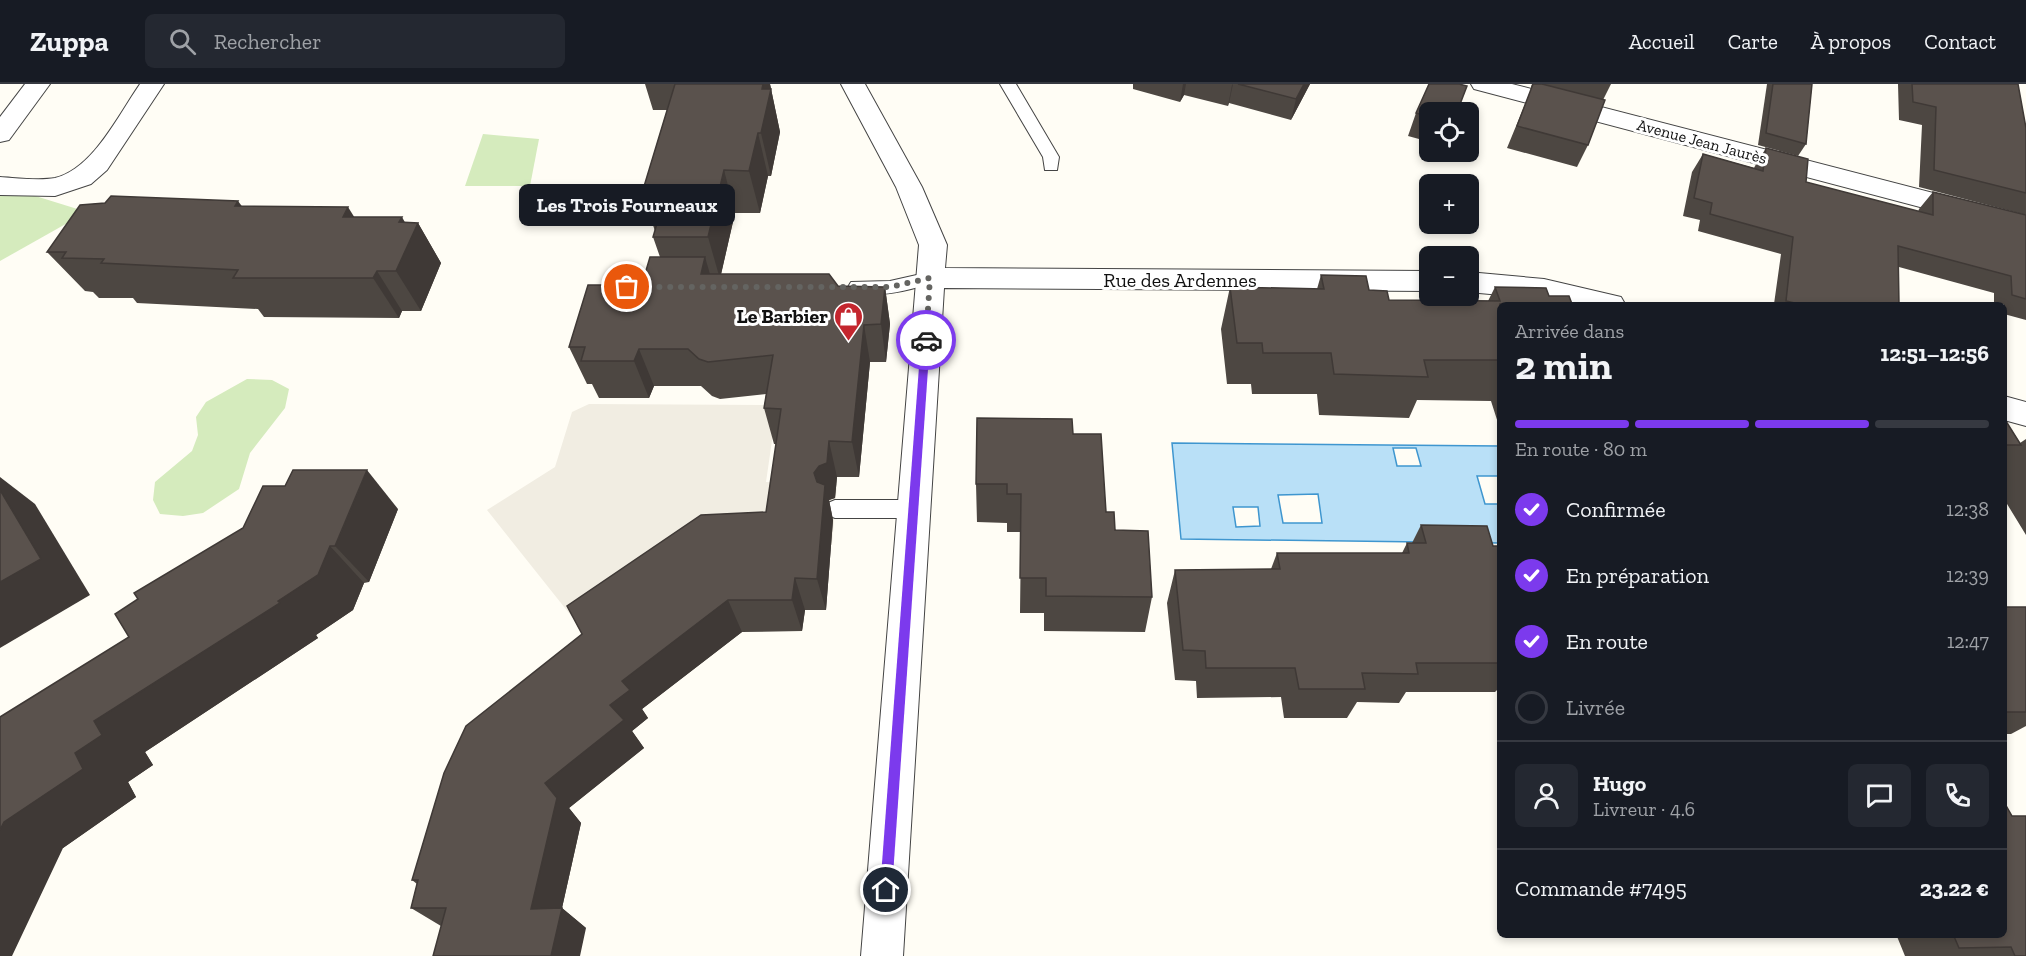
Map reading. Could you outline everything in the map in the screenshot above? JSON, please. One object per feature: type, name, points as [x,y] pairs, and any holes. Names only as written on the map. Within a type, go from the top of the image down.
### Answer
[{"type":"street","points":[[0,134],[38,84]]},
{"type":"street","points":[[0,186],[55,187],[82,178],[98,164],[152,84]]},
{"type":"street","points":[[853,84],[909,187],[933,245],[882,956]]},
{"type":"street","name":"Avenue Jean Jaurès","points":[[1483,84],[2026,226]]},
{"type":"street","name":"Rue des Ardennes","points":[[930,278],[1419,281]]},
{"type":"street","points":[[1479,283],[1544,289],[1602,302]]},
{"type":"street","points":[[2007,409],[2026,414]]},
{"type":"lane","points":[[1008,84],[1052,157],[1051,166]]},
{"type":"lane","points":[[842,287],[890,287],[930,278]]},
{"type":"lane","points":[[835,509],[914,509]]},
{"type":"green space","points":[[483,134],[539,139],[530,186],[465,186]]},
{"type":"green space","points":[[0,185],[87,212],[0,261]]},
{"type":"green space","points":[[247,379],[272,380],[289,389],[285,408],[250,453],[239,489],[203,513],[183,516],[160,514],[153,500],[155,482],[192,451],[198,435],[196,417],[206,402]]},
{"type":"shaded area","points":[[589,404],[765,405],[775,420],[766,482],[837,484],[832,545],[748,546],[588,637],[487,510],[555,467],[572,412]]},
{"type":"water","points":[[1172,443],[1497,446],[1497,476],[1477,476],[1485,504],[1497,504],[1497,543],[1181,539]],"holes":[[[1393,448],[1416,448],[1421,466],[1397,466]],[[1318,494],[1322,523],[1283,523],[1278,495]],[[1233,507],[1258,507],[1260,526],[1236,527]]]},
{"type":"building","points":[[675,84],[763,84],[762,89],[771,89],[749,171],[724,170],[708,237],[653,237],[666,193],[642,193]]},
{"type":"building","points":[[1238,84],[1304,84],[1296,99]]},
{"type":"building","points":[[1429,84],[1467,86],[1461,102],[1421,102]]},
{"type":"building","points":[[1533,84],[1542,84],[1605,100],[1588,145],[1517,126]]},
{"type":"building","points":[[1773,84],[1812,84],[1806,144],[1766,133]]},
{"type":"building","points":[[1912,84],[2018,84],[2026,128],[2026,193],[1934,170],[1936,107],[1913,102]]},
{"type":"building","points":[[1766,148],[1808,159],[1806,182],[1933,215],[1933,192],[2026,215],[2026,299],[2012,295],[2011,276],[1898,246],[1899,302],[1786,301],[1793,237],[1710,214],[1712,203],[1694,198],[1703,154],[1763,171]]},
{"type":"building","points":[[111,196],[238,201],[235,206],[348,207],[343,217],[402,217],[399,222],[418,223],[396,271],[377,271],[373,278],[233,278],[238,270],[101,263],[104,259],[62,258],[66,252],[47,252],[80,205],[105,203]]},
{"type":"building","points":[[650,257],[705,257],[701,274],[829,274],[838,286],[885,287],[881,324],[864,325],[852,442],[829,441],[827,463],[819,466],[814,473],[817,482],[825,485],[817,579],[795,578],[792,600],[728,600],[622,681],[630,690],[610,705],[624,720],[545,783],[557,798],[531,909],[562,908],[551,956],[433,956],[446,908],[411,908],[418,880],[412,880],[444,773],[466,726],[582,634],[567,606],[701,515],[766,512],[781,409],[764,408],[773,355],[708,362],[699,359],[688,349],[639,349],[634,361],[581,361],[585,347],[569,347],[588,285],[637,285],[639,274],[645,274]]},
{"type":"building","points":[[1321,275],[1366,276],[1369,290],[1387,291],[1389,300],[1419,300],[1419,306],[1479,306],[1479,301],[1500,301],[1495,287],[1546,288],[1549,296],[1569,296],[1571,302],[1497,302],[1497,360],[1424,360],[1428,377],[1334,374],[1331,353],[1263,353],[1262,343],[1237,343],[1230,287],[1324,289]]},
{"type":"building","points":[[977,418],[1072,419],[1073,434],[1101,434],[1106,512],[1114,512],[1115,530],[1148,531],[1152,597],[1046,596],[1046,578],[1020,578],[1021,494],[1007,494],[1007,484],[976,484]]},
{"type":"building","points":[[2007,423],[2021,445],[2007,445]]},
{"type":"building","points":[[293,470],[367,470],[335,546],[330,546],[318,575],[278,601],[280,603],[94,721],[102,735],[75,753],[83,769],[4,822],[0,830],[0,717],[129,637],[115,614],[138,599],[134,593],[243,528],[263,486],[285,486]]},
{"type":"building","points":[[0,490],[41,559],[0,582]]},
{"type":"building","points":[[1421,525],[1487,526],[1493,546],[1497,546],[1497,663],[1416,663],[1418,674],[1362,673],[1365,689],[1299,689],[1295,668],[1206,668],[1205,651],[1183,650],[1175,570],[1280,569],[1277,553],[1409,553],[1407,543],[1426,543]]},
{"type":"building","points":[[2007,607],[2026,607],[2026,712],[2007,712]]},
{"type":"building","points":[[2007,807],[2012,816],[2026,816],[2026,956],[2015,956],[2011,947],[1959,948],[1955,938],[2007,938]]},
{"type":"way so far","points":[[627,287],[890,287],[930,278],[926,340]]},
{"type":"place","name":"Les Trois Fourneaux","points":[[627,287]]},
{"type":"place","name":"Le Barbier","points":[[849,342]]},
{"type":"route","points":[[886,890],[926,340]]}]
